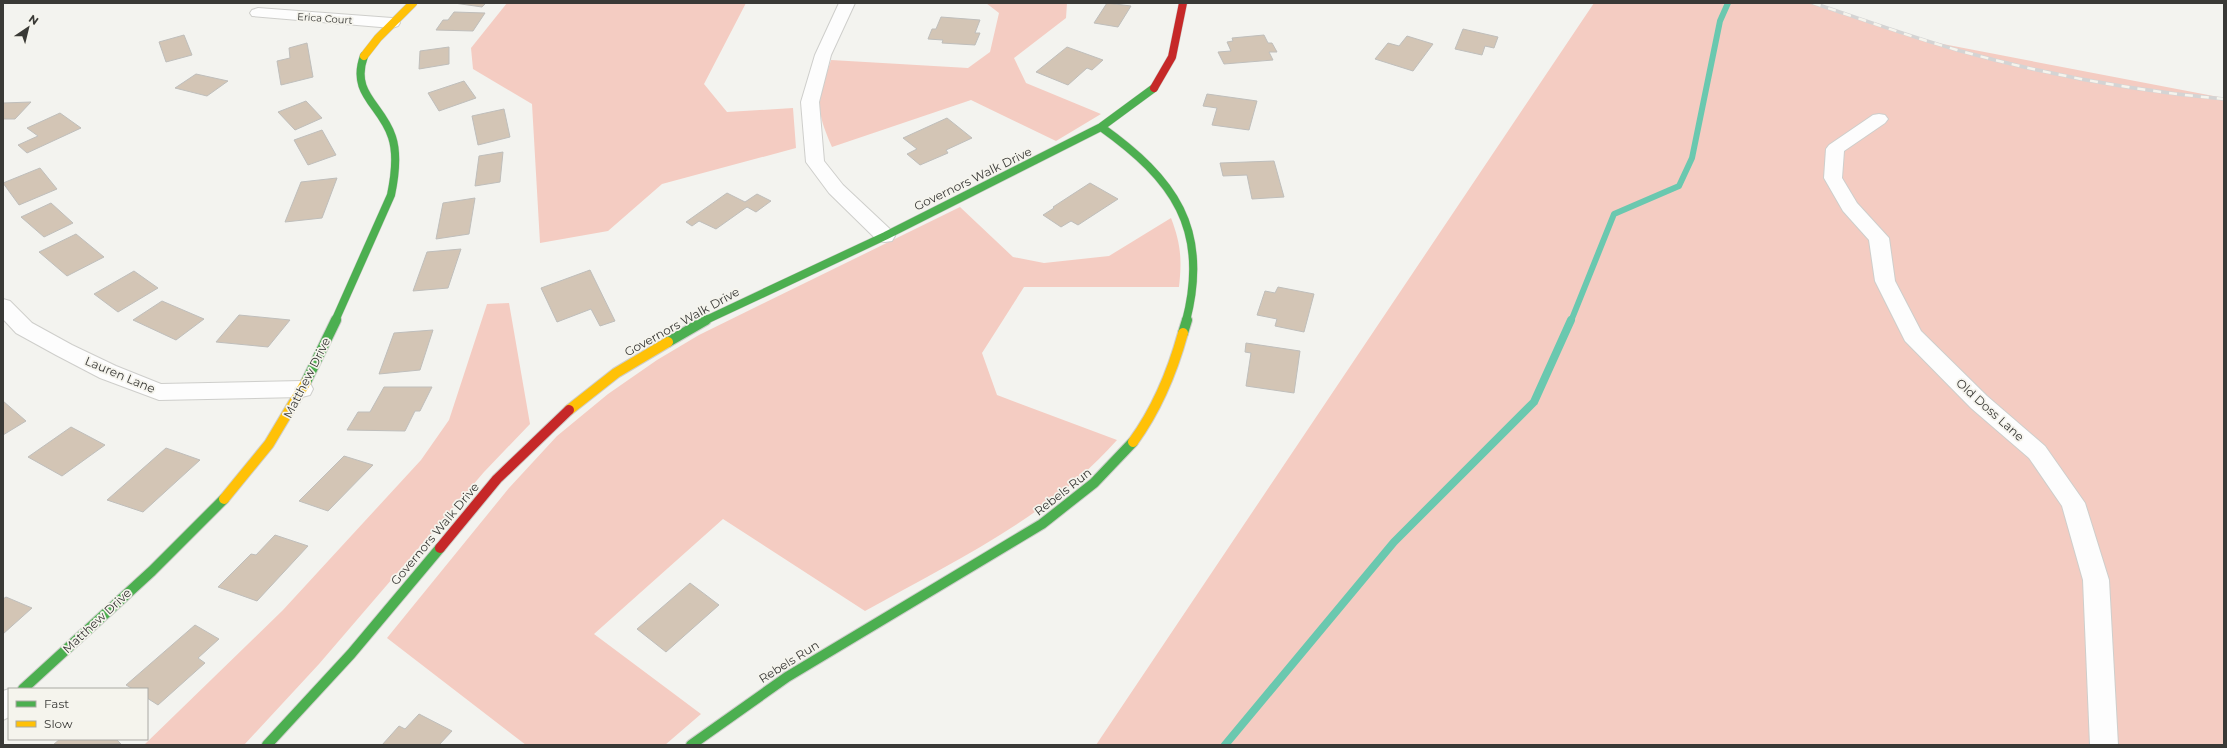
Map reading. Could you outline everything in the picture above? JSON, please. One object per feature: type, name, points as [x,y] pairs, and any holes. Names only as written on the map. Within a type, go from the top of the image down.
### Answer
[{"type":"street","name":"Matthew Drive","points":[[24,688],[152,571],[246,476],[287,418],[324,346],[391,195],[395,177],[394,145],[382,116],[366,99],[361,86],[360,73],[362,59],[392,23],[413,3]]},
{"type":"street","points":[[847,3],[823,55],[810,102],[815,162],[836,189],[885,236]]},
{"type":"street","name":"Governors Walk Drive","points":[[267,745],[351,654],[497,479],[570,409],[616,373],[716,314],[885,236],[1102,127],[1151,92],[1172,57],[1183,3]]},
{"type":"street","name":"Erica Court","points":[[258,13],[392,23]]},
{"type":"street","name":"Old Doss Lane","points":[[1879,119],[1835,149],[1833,178],[1850,207],[1879,238],[1885,281],[1913,336],[1979,402],[2037,452],[2073,503],[2096,580],[2104,745]]},
{"type":"street","name":"Rebels Run","points":[[691,745],[787,676],[1042,524],[1079,497],[1115,464],[1139,435],[1166,388],[1176,362],[1194,274],[1193,245],[1183,211],[1173,192],[1161,176],[1140,154],[1102,127]]},
{"type":"street","name":"Lauren Lane","points":[[3,306],[24,328],[108,372],[159,392],[302,389]]},
{"type":"shaded area","points":[[507,3],[746,3],[704,84],[727,112],[793,108],[796,148],[662,184],[608,231],[540,243],[532,104],[473,69],[471,48]]},
{"type":"shaded area","points":[[986,3],[1067,3],[1066,18],[1014,58],[1026,83],[1101,114],[1056,141],[971,100],[832,147],[822,122],[820,112],[823,85],[831,60],[968,68],[990,52],[999,13]]},
{"type":"shaded area","points":[[1594,3],[1810,3],[1922,40],[2224,98],[2224,745],[1096,745]]},
{"type":"shaded area","points":[[960,207],[1013,257],[1044,263],[1109,256],[1171,218],[1179,244],[1179,287],[1024,287],[982,353],[997,395],[1117,440],[1090,467],[1031,515],[999,536],[865,611],[723,519],[594,634],[701,714],[665,745],[526,745],[387,638],[509,488],[557,436],[608,394],[657,360],[699,335]]},
{"type":"shaded area","points":[[509,303],[530,424],[484,472],[319,664],[244,745],[144,745],[283,610],[421,460],[449,420],[487,304]]},
{"type":"building","points":[[454,3],[486,3],[482,7]]},
{"type":"building","points":[[1107,3],[1131,6],[1118,27],[1094,23]]},
{"type":"building","points":[[454,12],[485,13],[473,31],[436,30],[443,20],[448,20]]},
{"type":"building","points":[[941,17],[980,20],[975,33],[980,33],[975,45],[942,43],[943,40],[928,39],[932,29],[936,29]]},
{"type":"building","points":[[1463,29],[1498,37],[1494,48],[1485,46],[1482,55],[1455,49]]},
{"type":"building","points":[[184,35],[192,55],[166,62],[159,42]]},
{"type":"building","points":[[1264,35],[1268,43],[1272,43],[1277,52],[1269,52],[1273,60],[1224,64],[1218,52],[1231,51],[1227,42],[1233,41],[1232,38]]},
{"type":"building","points":[[1407,36],[1433,44],[1413,71],[1375,59],[1388,43],[1399,46]]},
{"type":"building","points":[[307,43],[313,77],[281,85],[277,61],[290,58],[289,48]]},
{"type":"building","points":[[449,47],[449,64],[419,69],[420,51]]},
{"type":"building","points":[[1067,47],[1103,60],[1092,70],[1087,68],[1068,85],[1036,72]]},
{"type":"building","points":[[196,74],[228,81],[207,96],[175,88]]},
{"type":"building","points":[[464,81],[476,98],[439,111],[428,93]]},
{"type":"building","points":[[1207,94],[1257,101],[1249,130],[1212,125],[1217,108],[1203,106]]},
{"type":"building","points":[[306,101],[322,118],[295,130],[278,112]]},
{"type":"building","points":[[31,102],[15,119],[3,119],[3,103]]},
{"type":"building","points":[[504,109],[510,137],[478,145],[472,116]]},
{"type":"building","points":[[60,113],[81,128],[27,153],[18,145],[38,136],[27,128]]},
{"type":"building","points":[[947,118],[972,138],[946,150],[948,153],[920,165],[907,154],[917,149],[903,138]]},
{"type":"building","points":[[322,130],[336,155],[308,165],[294,140]]},
{"type":"building","points":[[503,152],[500,182],[475,186],[479,156]]},
{"type":"building","points":[[1274,161],[1284,197],[1252,199],[1247,175],[1223,176],[1220,163]]},
{"type":"building","points":[[40,168],[57,189],[19,205],[3,183]]},
{"type":"building","points":[[337,178],[322,218],[285,222],[301,182]]},
{"type":"building","points":[[1090,183],[1118,199],[1078,225],[1071,221],[1061,227],[1043,215],[1054,208],[1053,207]]},
{"type":"building","points":[[727,193],[745,202],[757,194],[771,201],[756,212],[747,207],[716,229],[699,221],[692,226],[686,222]]},
{"type":"building","points":[[475,198],[469,234],[436,239],[443,203]]},
{"type":"building","points":[[51,203],[73,223],[44,237],[21,217]]},
{"type":"building","points":[[76,234],[104,257],[67,276],[39,252]]},
{"type":"building","points":[[461,249],[448,288],[413,291],[427,252]]},
{"type":"building","points":[[590,270],[615,321],[600,326],[591,309],[557,322],[541,288]]},
{"type":"building","points":[[134,271],[158,288],[118,312],[94,294]]},
{"type":"building","points":[[1278,287],[1314,294],[1304,332],[1275,326],[1277,319],[1257,315],[1265,291],[1275,293]]},
{"type":"building","points":[[162,301],[204,319],[176,340],[133,320]]},
{"type":"building","points":[[239,315],[290,320],[268,347],[216,342]]},
{"type":"building","points":[[433,330],[420,370],[379,374],[394,333]]},
{"type":"building","points":[[1246,343],[1300,351],[1294,393],[1246,386],[1251,353],[1245,352]]},
{"type":"building","points":[[384,387],[432,387],[420,411],[415,411],[405,431],[347,430],[358,412],[370,412]]},
{"type":"building","points":[[3,401],[26,421],[3,435]]},
{"type":"building","points":[[71,427],[105,445],[62,476],[28,457]]},
{"type":"building","points":[[166,448],[200,460],[143,512],[107,500]]},
{"type":"building","points":[[344,456],[373,465],[328,511],[299,501]]},
{"type":"building","points":[[275,535],[308,546],[257,601],[218,587],[251,554],[256,555]]},
{"type":"building","points":[[690,583],[719,605],[666,652],[637,629]]},
{"type":"building","points":[[6,597],[32,608],[3,634],[3,599]]},
{"type":"building","points":[[195,625],[219,639],[198,658],[205,663],[158,705],[148,699],[148,688],[131,688],[126,685]]},
{"type":"building","points":[[419,714],[452,731],[439,745],[382,745],[399,726],[405,729]]},
{"type":"building","points":[[59,740],[117,740],[121,744],[53,745]]},
{"type":"waterway","points":[[1571,321],[1614,214],[1679,186],[1692,158],[1720,21],[1728,3]]},
{"type":"waterway","points":[[1225,745],[1394,542],[1534,402],[1571,320]]},
{"type":"railway","points":[[1813,3],[1939,45],[2022,67],[2123,86],[2191,96],[2224,99]]},
{"type":"traffic: fast","points":[[306,382],[324,346],[391,195],[395,173],[395,151],[392,136],[368,98],[360,78],[360,68],[364,56]]},
{"type":"traffic: fast","points":[[668,342],[716,314],[885,236],[1101,127],[1151,92],[1154,88]]},
{"type":"traffic: fast","points":[[1101,127],[1120,140],[1154,171],[1168,188],[1180,207],[1194,250],[1195,274],[1189,311],[1183,333]]},
{"type":"traffic: fast","points":[[691,745],[787,677],[1042,524],[1094,483],[1133,442]]},
{"type":"traffic: fast","points":[[24,688],[152,571],[224,499]]},
{"type":"traffic: fast","points":[[267,745],[351,654],[440,548]]},
{"type":"traffic: slow","points":[[364,56],[378,38],[413,3]]},
{"type":"traffic: slow","points":[[1133,442],[1150,417],[1164,390],[1183,333]]},
{"type":"traffic: slow","points":[[569,410],[616,373],[668,342]]},
{"type":"traffic: slow","points":[[224,499],[248,472],[269,444],[306,382]]},
{"type":"traffic: jam","points":[[1154,88],[1172,57],[1183,3]]},
{"type":"traffic: jam","points":[[440,548],[497,479],[569,410]]}]
